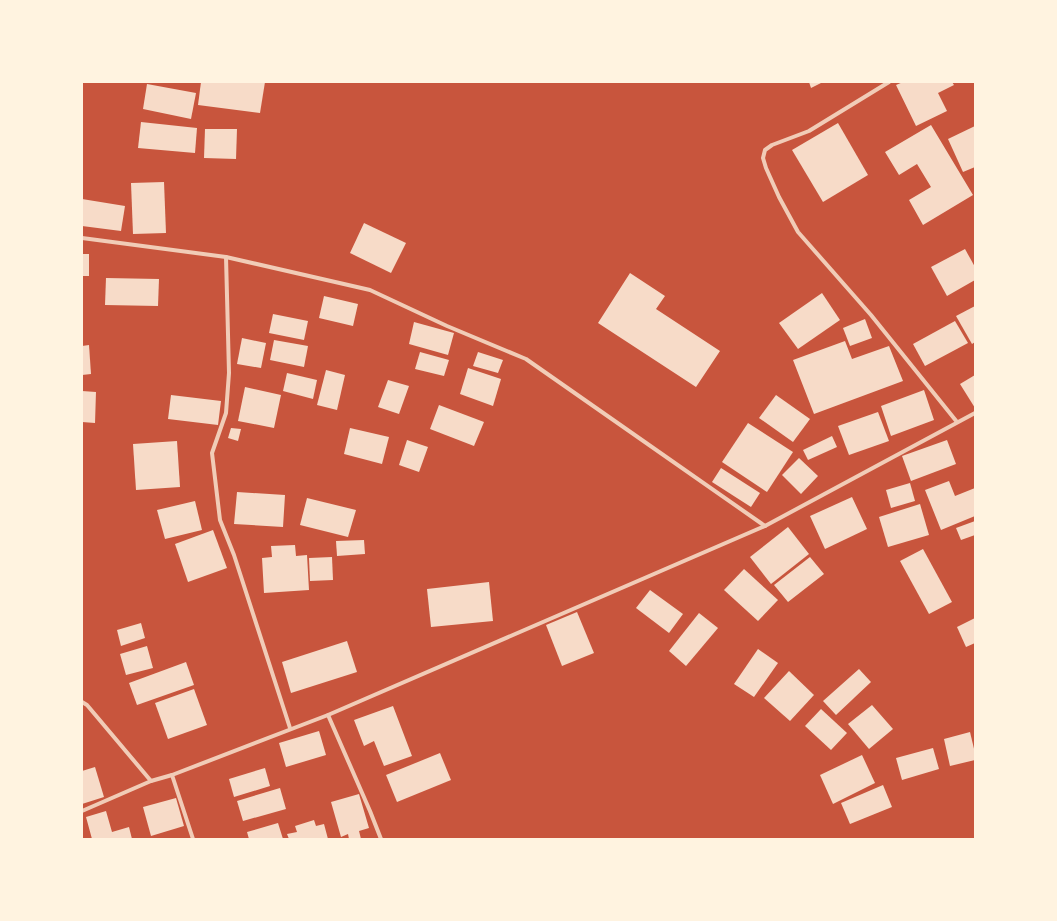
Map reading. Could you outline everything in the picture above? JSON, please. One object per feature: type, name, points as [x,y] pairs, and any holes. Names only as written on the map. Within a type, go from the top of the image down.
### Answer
[{"type":"street","points":[[889,82],[809,131],[772,145],[765,150],[763,158],[779,197],[798,232],[871,315],[957,422]]},
{"type":"street","points":[[82,238],[226,257],[370,290],[447,326],[526,360],[764,526]]},
{"type":"street","points":[[226,257],[229,373],[226,413],[212,453],[220,520],[234,555],[290,728]]},
{"type":"street","points":[[82,811],[152,781],[172,775],[328,714],[764,526],[975,413]]},
{"type":"street","points":[[82,702],[88,705],[152,781]]},
{"type":"street","points":[[328,714],[381,839]]},
{"type":"street","points":[[172,775],[193,839]]},
{"type":"building","points":[[201,82],[265,82],[260,113],[198,105]]},
{"type":"building","points":[[809,82],[823,82],[811,88]]},
{"type":"building","points":[[903,82],[952,82],[954,85],[938,93],[947,111],[916,126],[896,85]]},
{"type":"building","points":[[147,84],[196,93],[191,119],[143,109]]},
{"type":"building","points":[[141,122],[197,128],[195,153],[138,148]]},
{"type":"building","points":[[838,123],[868,175],[823,202],[792,150]]},
{"type":"building","points":[[931,125],[973,195],[923,225],[909,200],[931,187],[917,164],[899,175],[885,152]]},
{"type":"building","points":[[975,126],[975,167],[963,172],[948,139]]},
{"type":"building","points":[[205,129],[237,129],[236,159],[204,158]]},
{"type":"building","points":[[164,182],[166,233],[133,234],[131,183]]},
{"type":"building","points":[[82,199],[125,206],[121,231],[82,226]]},
{"type":"building","points":[[364,223],[406,243],[391,273],[350,253]]},
{"type":"building","points":[[965,249],[975,267],[975,280],[947,296],[931,267]]},
{"type":"building","points":[[82,254],[89,254],[89,276],[82,276]]},
{"type":"building","points":[[630,273],[665,296],[656,309],[720,351],[696,387],[598,323]]},
{"type":"building","points":[[106,278],[159,279],[158,306],[105,305]]},
{"type":"building","points":[[822,293],[840,320],[798,349],[779,323]]},
{"type":"building","points":[[324,296],[358,304],[353,326],[319,318]]},
{"type":"building","points":[[975,306],[975,342],[972,344],[956,316]]},
{"type":"building","points":[[273,314],[308,321],[304,340],[269,333]]},
{"type":"building","points":[[865,319],[872,338],[850,346],[843,328]]},
{"type":"building","points":[[955,321],[968,343],[925,366],[913,344]]},
{"type":"building","points":[[414,322],[454,333],[448,355],[409,344]]},
{"type":"building","points":[[242,338],[266,343],[261,368],[237,364]]},
{"type":"building","points":[[274,340],[308,346],[304,367],[270,360]]},
{"type":"building","points":[[845,341],[852,359],[889,346],[903,381],[814,414],[793,360]]},
{"type":"building","points":[[89,345],[91,374],[82,375],[82,346]]},
{"type":"building","points":[[420,352],[449,360],[444,376],[415,369]]},
{"type":"building","points":[[478,352],[503,360],[498,373],[473,366]]},
{"type":"building","points":[[468,368],[501,379],[493,406],[460,394]]},
{"type":"building","points":[[326,370],[345,375],[337,410],[317,405]]},
{"type":"building","points":[[287,373],[317,380],[313,399],[283,391]]},
{"type":"building","points":[[975,375],[975,408],[960,384]]},
{"type":"building","points":[[388,380],[409,386],[399,414],[378,407]]},
{"type":"building","points":[[245,387],[281,395],[274,428],[238,421]]},
{"type":"building","points":[[924,390],[934,420],[891,436],[881,406]]},
{"type":"building","points":[[82,391],[96,392],[95,423],[82,422]]},
{"type":"building","points":[[171,395],[221,401],[218,425],[168,419]]},
{"type":"building","points":[[776,395],[810,419],[793,442],[759,418]]},
{"type":"building","points":[[439,405],[484,422],[474,446],[430,429]]},
{"type":"building","points":[[878,412],[889,441],[849,455],[838,426]]},
{"type":"building","points":[[748,423],[793,452],[767,492],[722,462]]},
{"type":"building","points":[[231,428],[241,429],[238,441],[228,438]]},
{"type":"building","points":[[350,428],[389,437],[382,464],[344,454]]},
{"type":"building","points":[[832,436],[837,447],[808,460],[803,450]]},
{"type":"building","points":[[407,440],[428,447],[419,472],[399,465]]},
{"type":"building","points":[[947,440],[956,464],[911,481],[902,456]]},
{"type":"building","points":[[177,441],[180,487],[136,490],[133,444]]},
{"type":"building","points":[[799,458],[818,476],[801,494],[782,475]]},
{"type":"building","points":[[721,468],[760,493],[751,507],[712,482]]},
{"type":"building","points":[[949,481],[955,496],[975,488],[975,516],[941,530],[925,490]]},
{"type":"building","points":[[910,483],[915,501],[891,508],[886,490]]},
{"type":"building","points":[[237,492],[285,495],[283,527],[234,524]]},
{"type":"building","points":[[852,497],[867,529],[825,549],[810,516]]},
{"type":"building","points":[[307,498],[356,510],[348,537],[300,525]]},
{"type":"building","points":[[195,501],[202,530],[165,539],[157,510]]},
{"type":"building","points":[[920,504],[929,535],[888,547],[879,517]]},
{"type":"building","points":[[975,521],[975,535],[961,540],[956,528]]},
{"type":"building","points":[[788,527],[809,554],[771,584],[750,557]]},
{"type":"building","points":[[213,530],[227,568],[188,582],[175,544]]},
{"type":"building","points":[[364,540],[365,554],[337,556],[336,541]]},
{"type":"building","points":[[295,545],[296,556],[307,555],[309,590],[264,593],[262,558],[272,557],[271,546]]},
{"type":"building","points":[[923,549],[952,602],[929,614],[900,561]]},
{"type":"building","points":[[332,557],[333,580],[310,581],[309,558]]},
{"type":"building","points":[[810,557],[824,574],[788,602],[774,585]]},
{"type":"building","points":[[744,569],[778,600],[758,621],[724,590]]},
{"type":"building","points":[[489,582],[493,621],[431,627],[427,589]]},
{"type":"building","points":[[650,590],[683,614],[669,633],[636,608]]},
{"type":"building","points":[[577,612],[594,653],[562,666],[546,625]]},
{"type":"building","points":[[699,613],[718,628],[686,666],[669,651]]},
{"type":"building","points":[[975,618],[975,643],[966,647],[957,627]]},
{"type":"building","points":[[141,623],[145,638],[121,646],[117,630]]},
{"type":"building","points":[[347,641],[357,672],[291,693],[282,662]]},
{"type":"building","points":[[147,646],[153,668],[126,675],[120,654]]},
{"type":"building","points":[[758,649],[778,663],[754,697],[734,684]]},
{"type":"building","points":[[186,662],[194,685],[137,705],[129,683]]},
{"type":"building","points":[[859,669],[871,682],[836,715],[823,701]]},
{"type":"building","points":[[789,671],[814,695],[790,721],[764,698]]},
{"type":"building","points":[[194,689],[207,725],[168,739],[155,703]]},
{"type":"building","points":[[872,705],[893,729],[869,749],[848,724]]},
{"type":"building","points":[[393,706],[412,756],[384,766],[374,741],[364,746],[354,720]]},
{"type":"building","points":[[821,709],[847,733],[831,750],[805,726]]},
{"type":"building","points":[[319,731],[326,755],[286,767],[279,743]]},
{"type":"building","points":[[970,732],[975,753],[975,760],[950,766],[944,739]]},
{"type":"building","points":[[933,748],[939,769],[902,780],[896,758]]},
{"type":"building","points":[[440,753],[451,780],[397,802],[386,775]]},
{"type":"building","points":[[862,755],[875,783],[833,804],[820,775]]},
{"type":"building","points":[[95,767],[104,797],[82,804],[82,771]]},
{"type":"building","points":[[265,768],[270,786],[234,797],[229,779]]},
{"type":"building","points":[[883,785],[892,807],[850,824],[841,803]]},
{"type":"building","points":[[280,788],[286,809],[243,821],[237,801]]},
{"type":"building","points":[[359,794],[369,828],[359,831],[361,839],[349,839],[348,834],[341,837],[331,802]]},
{"type":"building","points":[[176,798],[184,826],[151,836],[143,807]]},
{"type":"building","points":[[106,811],[112,832],[129,827],[132,839],[92,839],[86,817]]},
{"type":"building","points":[[314,820],[316,826],[324,824],[328,839],[289,839],[287,834],[297,832],[295,826]]},
{"type":"building","points":[[278,823],[283,839],[249,839],[247,832]]}]
